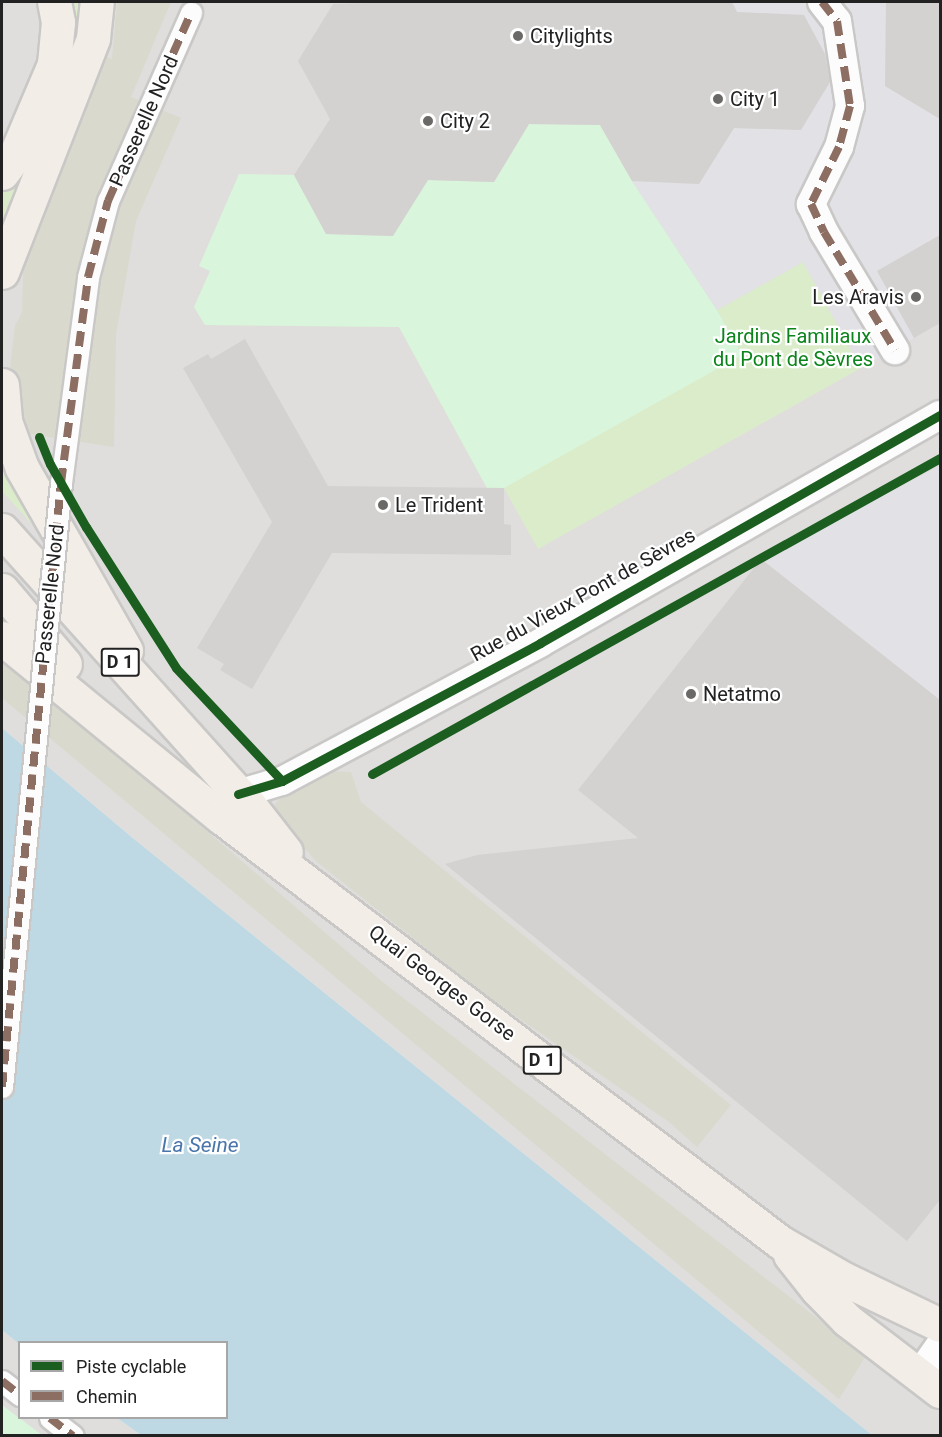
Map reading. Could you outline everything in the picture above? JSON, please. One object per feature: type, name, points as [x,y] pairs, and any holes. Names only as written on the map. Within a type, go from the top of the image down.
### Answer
[{"type":"main road","points":[[2,173],[15,156],[54,64],[58,22],[54,2]]},
{"type":"main road","points":[[2,272],[93,38],[97,2]]},
{"type":"main road","points":[[2,385],[5,421],[22,468],[104,608],[147,692]]},
{"type":"main road","name":"Quai Georges Gorse","points":[[2,530],[271,830],[303,878]]},
{"type":"main road","name":"D 1","points":[[2,590],[149,761]]},
{"type":"main road","name":"Quai Georges Gorse","points":[[2,638],[149,761],[780,1242],[844,1279],[940,1325]]},
{"type":"main road","name":"Quai Georges Gorse","points":[[780,1242],[817,1289],[847,1320],[930,1383]]},
{"type":"street","points":[[822,2],[837,21],[850,106],[839,147],[811,204],[824,232],[895,350]]},
{"type":"street","name":"Passerelle Nord","points":[[2,1088],[61,483],[88,277],[108,201],[191,13]]},
{"type":"street","name":"Rue du Vieux Pont de Sèvres","points":[[238,794],[282,781],[540,643],[940,415]]},
{"type":"street","name":"Quai Georges Gorse","points":[[930,1383],[940,1345]]},
{"type":"street","points":[[2,1381],[18,1393]]},
{"type":"street","points":[[51,1419],[74,1436]]},
{"type":"shaded area","points":[[2,2],[940,2],[940,1435],[872,1435],[134,839],[2,728]]},
{"type":"shaded area","points":[[117,2],[171,2],[131,97],[181,118],[136,221],[116,335],[114,447],[18,432],[10,368],[15,326],[22,312],[24,248],[102,55],[112,59]]},
{"type":"shaded area","points":[[732,2],[886,2],[885,86],[940,119],[940,235],[877,271],[914,338],[861,368],[803,262],[717,310],[632,181],[699,184],[734,128],[800,130],[835,73],[804,15],[737,12]]},
{"type":"shaded area","points":[[940,466],[940,700],[761,559]]},
{"type":"shaded area","points":[[2,663],[82,724],[384,983],[866,1356],[839,1399],[2,698]]},
{"type":"shaded area","points":[[323,771],[351,772],[361,802],[731,1105],[697,1147],[669,1122],[481,992],[317,862],[275,816],[275,804],[284,793]]},
{"type":"shaded area","points":[[2,1330],[18,1343],[18,1419],[118,1419],[141,1435],[2,1435]]},
{"type":"green space","points":[[66,2],[80,2],[82,20],[48,122],[2,223],[2,190],[18,170]]},
{"type":"green space","points":[[529,124],[600,125],[632,181],[717,310],[742,355],[504,488],[487,488],[399,327],[205,325],[194,307],[210,271],[199,266],[239,174],[294,175],[326,234],[392,236],[428,180],[494,182]]},
{"type":"green space","name":"Jardins Familiaux du Pont de Sèvres","points":[[803,262],[861,368],[538,549],[504,488],[487,488],[399,327],[205,325],[194,307],[742,355],[717,310]]},
{"type":"green space","points":[[2,449],[42,535],[2,491]]},
{"type":"green space","points":[[2,1405],[42,1435],[2,1435]]},
{"type":"water","name":"La Seine","points":[[2,728],[134,839],[872,1435],[141,1435],[118,1419],[228,1419],[228,1341],[18,1341],[18,1343],[2,1330]]},
{"type":"building","points":[[732,2],[737,12],[804,15],[825,54],[830,82],[801,130],[734,128],[699,184],[632,181],[600,125],[529,124],[494,182],[428,180],[393,236],[326,234],[294,175],[330,119],[298,61],[333,4]]},
{"type":"building","points":[[886,2],[940,2],[940,119],[885,86]]},
{"type":"building","name":"Les Aravis","points":[[940,235],[940,323],[914,338],[877,271]]},
{"type":"building","name":"Le Trident","points":[[245,339],[328,486],[504,488],[504,524],[511,525],[511,555],[332,553],[252,689],[220,670],[224,664],[197,648],[272,522],[183,368],[208,354],[211,359]]},
{"type":"building","points":[[761,559],[940,700],[940,1200],[907,1241],[445,864],[477,855],[638,838],[578,790]]},
{"type":"marked path","points":[[822,2],[837,21],[850,106],[839,147],[811,204],[824,232],[895,350]]},
{"type":"marked path","points":[[2,1087],[61,483],[88,277],[108,201],[191,13]]},
{"type":"marked path","points":[[2,1381],[18,1393]]},
{"type":"marked path","points":[[51,1419],[73,1436]]},
{"type":"cycle path","points":[[238,794],[282,781],[540,643],[940,415]]},
{"type":"cycle path","points":[[39,437],[50,464],[86,527],[176,668],[282,781]]},
{"type":"cycle path","points":[[372,774],[940,458]]},
{"type":"place","name":"Citylights","points":[[518,36]]},
{"type":"place","name":"City 1","points":[[718,99]]},
{"type":"place","name":"City 2","points":[[428,121]]},
{"type":"place","name":"Les Aravis","points":[[916,297]]},
{"type":"place","name":"Le Trident","points":[[383,505]]},
{"type":"place","name":"Netatmo","points":[[691,694]]}]
